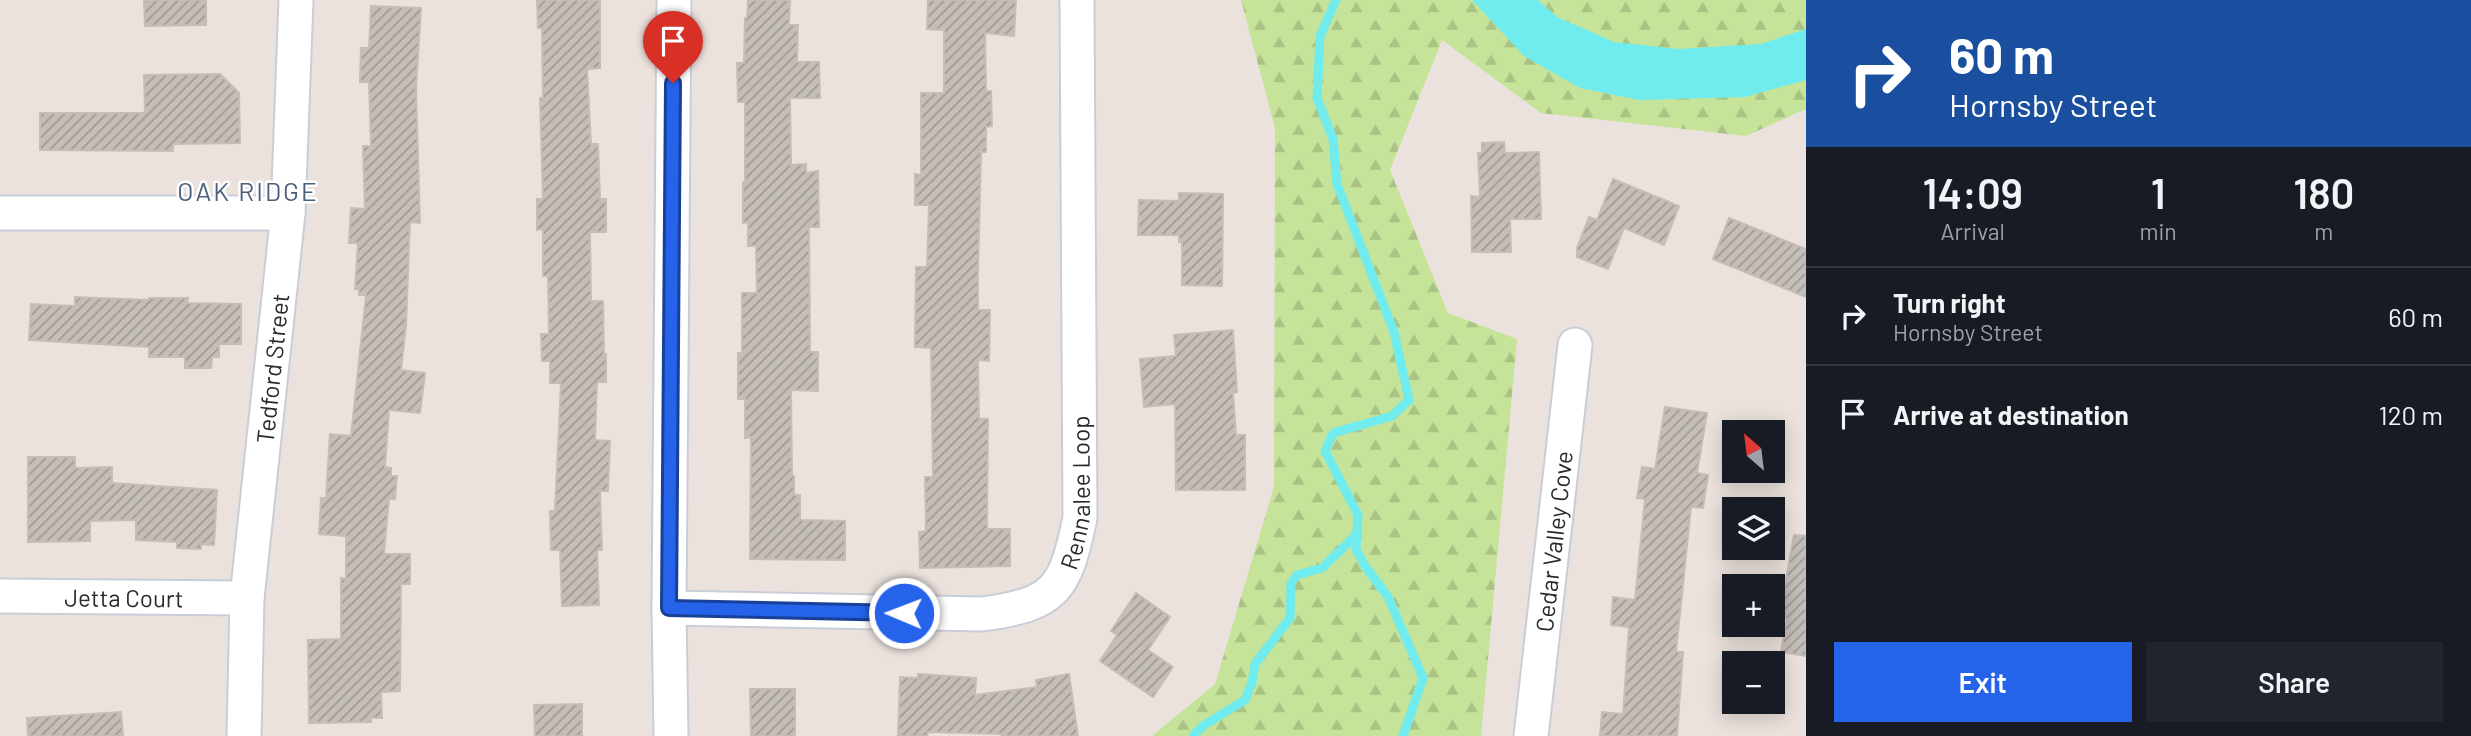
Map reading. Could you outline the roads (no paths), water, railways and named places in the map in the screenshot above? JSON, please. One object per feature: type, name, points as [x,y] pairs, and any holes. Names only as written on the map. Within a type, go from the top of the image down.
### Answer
[{"type":"street","name":"Tedford Street","points":[[244,736],[247,598],[288,213],[296,0]]},
{"type":"street","points":[[671,736],[669,608],[674,0]]},
{"type":"street","name":"Rennalee Loop","points":[[669,608],[982,614],[1018,610],[1043,598],[1063,580],[1073,554],[1080,519],[1077,0]]},
{"type":"street","points":[[0,214],[288,213]]},
{"type":"street","name":"Cedar Valley Cove","points":[[1531,736],[1575,345]]},
{"type":"street","name":"Jetta Court","points":[[0,596],[247,598]]},
{"type":"water","points":[[1472,0],[1538,0],[1557,17],[1614,42],[1678,49],[1761,44],[1806,29],[1806,80],[1745,97],[1639,100],[1580,88],[1524,56]]},
{"type":"waterway","points":[[1336,0],[1320,36],[1317,98],[1333,139],[1337,184],[1394,332],[1409,400],[1392,416],[1333,433],[1325,451],[1358,515],[1356,549],[1388,597],[1423,678],[1403,736]]},
{"type":"waterway","points":[[1193,736],[1204,725],[1245,700],[1255,664],[1290,618],[1291,583],[1297,575],[1322,568],[1357,534]]},
{"type":"district","name":"OAK RIDGE","points":[[248,190]]}]
